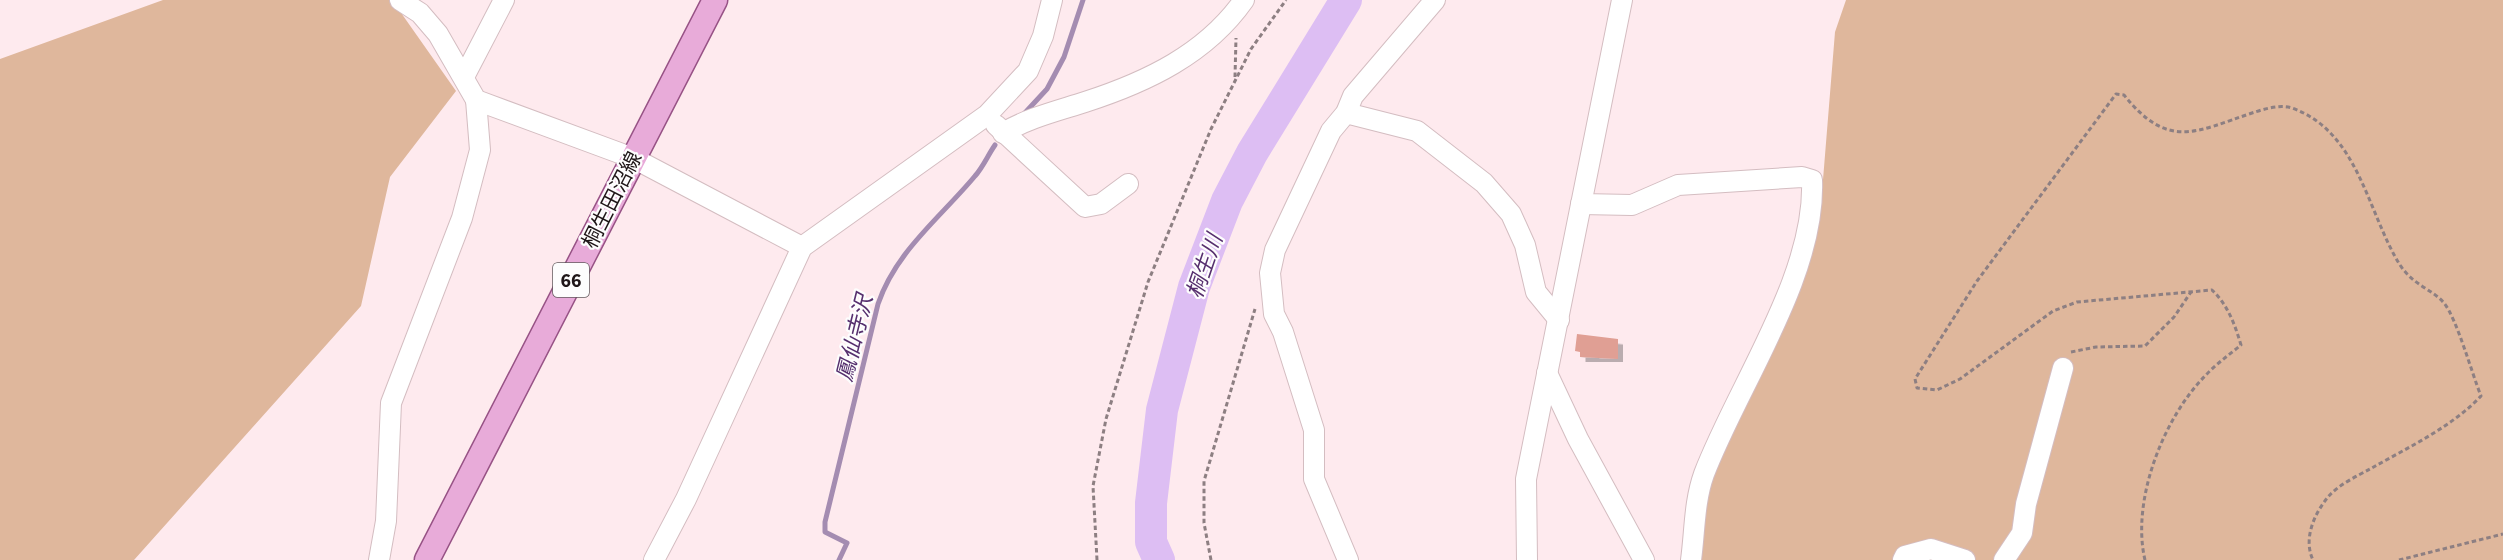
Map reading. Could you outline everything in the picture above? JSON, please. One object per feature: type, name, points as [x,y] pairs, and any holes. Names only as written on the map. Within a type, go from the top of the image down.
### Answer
[{"type":"main road","name":"桐生田沼線","points":[[427,560],[715,0]]},
{"type":"street","points":[[379,560],[386,521],[391,403],[462,218],[480,150],[476,100],[465,77],[438,34],[420,13],[400,0]]},
{"type":"street","points":[[465,77],[504,0]]},
{"type":"street","points":[[654,560],[686,499],[802,247],[987,115],[1028,71],[1043,36],[1052,0]]},
{"type":"street","points":[[1348,560],[1314,479],[1314,430],[1283,332],[1274,314],[1270,273],[1275,250],[1331,131],[1346,113],[1353,96],[1435,0]]},
{"type":"street","points":[[1527,560],[1526,478],[1622,0]]},
{"type":"street","points":[[1003,133],[1020,123],[1134,86],[1154,76],[1214,37],[1240,6]]},
{"type":"street","points":[[476,100],[633,158],[802,247]]},
{"type":"street","points":[[1346,113],[1417,131],[1484,183],[1511,214],[1525,245],[1536,292],[1559,320]]},
{"type":"street","points":[[987,115],[1003,133],[1085,207],[1101,204],[1128,184]]},
{"type":"street","points":[[1581,204],[1632,205],[1678,185],[1802,177],[1812,180],[1811,222],[1802,250],[1764,346],[1732,408],[1703,476],[1697,496],[1691,560]]},
{"type":"street","points":[[2004,560],[2022,533],[2026,504],[2063,369]]},
{"type":"street","points":[[1547,373],[1578,439],[1644,560]]},
{"type":"street","points":[[1903,560],[1905,556],[1931,549],[1965,560]]},
{"type":"path","points":[[1097,560],[1094,486],[1106,419],[1148,282],[1210,129],[1251,49],[1286,0]]},
{"type":"path","points":[[1235,80],[1240,6]]},
{"type":"path","points":[[2145,560],[2141,541],[2145,490],[2162,445],[2186,398],[2204,376],[2241,345],[2235,325],[2221,298],[2212,290],[2077,302],[2053,311],[1960,379],[1937,390],[1917,388],[1915,379],[1977,281],[2116,94],[2124,96],[2138,113],[2163,131],[2183,134],[2265,108],[2289,107],[2307,115],[2326,129],[2344,151],[2368,192],[2400,264],[2413,282],[2443,302],[2481,396],[2472,406],[2437,429],[2329,495],[2310,530],[2310,553],[2313,560]]},
{"type":"path","points":[[1211,560],[1204,523],[1204,481],[1251,314],[1261,299],[1272,291]]},
{"type":"path","points":[[2063,369],[2065,356],[2075,349],[2145,346],[2174,317],[2192,291]]},
{"type":"path","points":[[2399,560],[2503,534]]},
{"type":"shaded area","points":[[163,0],[392,0],[456,91],[390,177],[361,306],[134,560],[0,560],[0,59]]},
{"type":"shaded area","points":[[1846,0],[2503,0],[2503,560],[1696,560],[1703,496],[1814,238],[1822,192],[1835,32]]},
{"type":"building","points":[[1577,334],[1618,339],[1618,359],[1580,357],[1580,352],[1575,351]]},
{"type":"waterway","name":"鳳仙寺沢","points":[[1022,116],[1047,89],[1064,57],[1083,0]]},
{"type":"waterway","name":"桐生川","points":[[1159,560],[1151,542],[1151,503],[1162,410],[1194,287],[1227,201],[1252,153],[1346,0]]},
{"type":"waterway","name":"鳳仙寺沢","points":[[839,560],[847,543],[825,532],[825,522],[878,304],[886,285],[907,251],[981,169],[995,145]]}]
